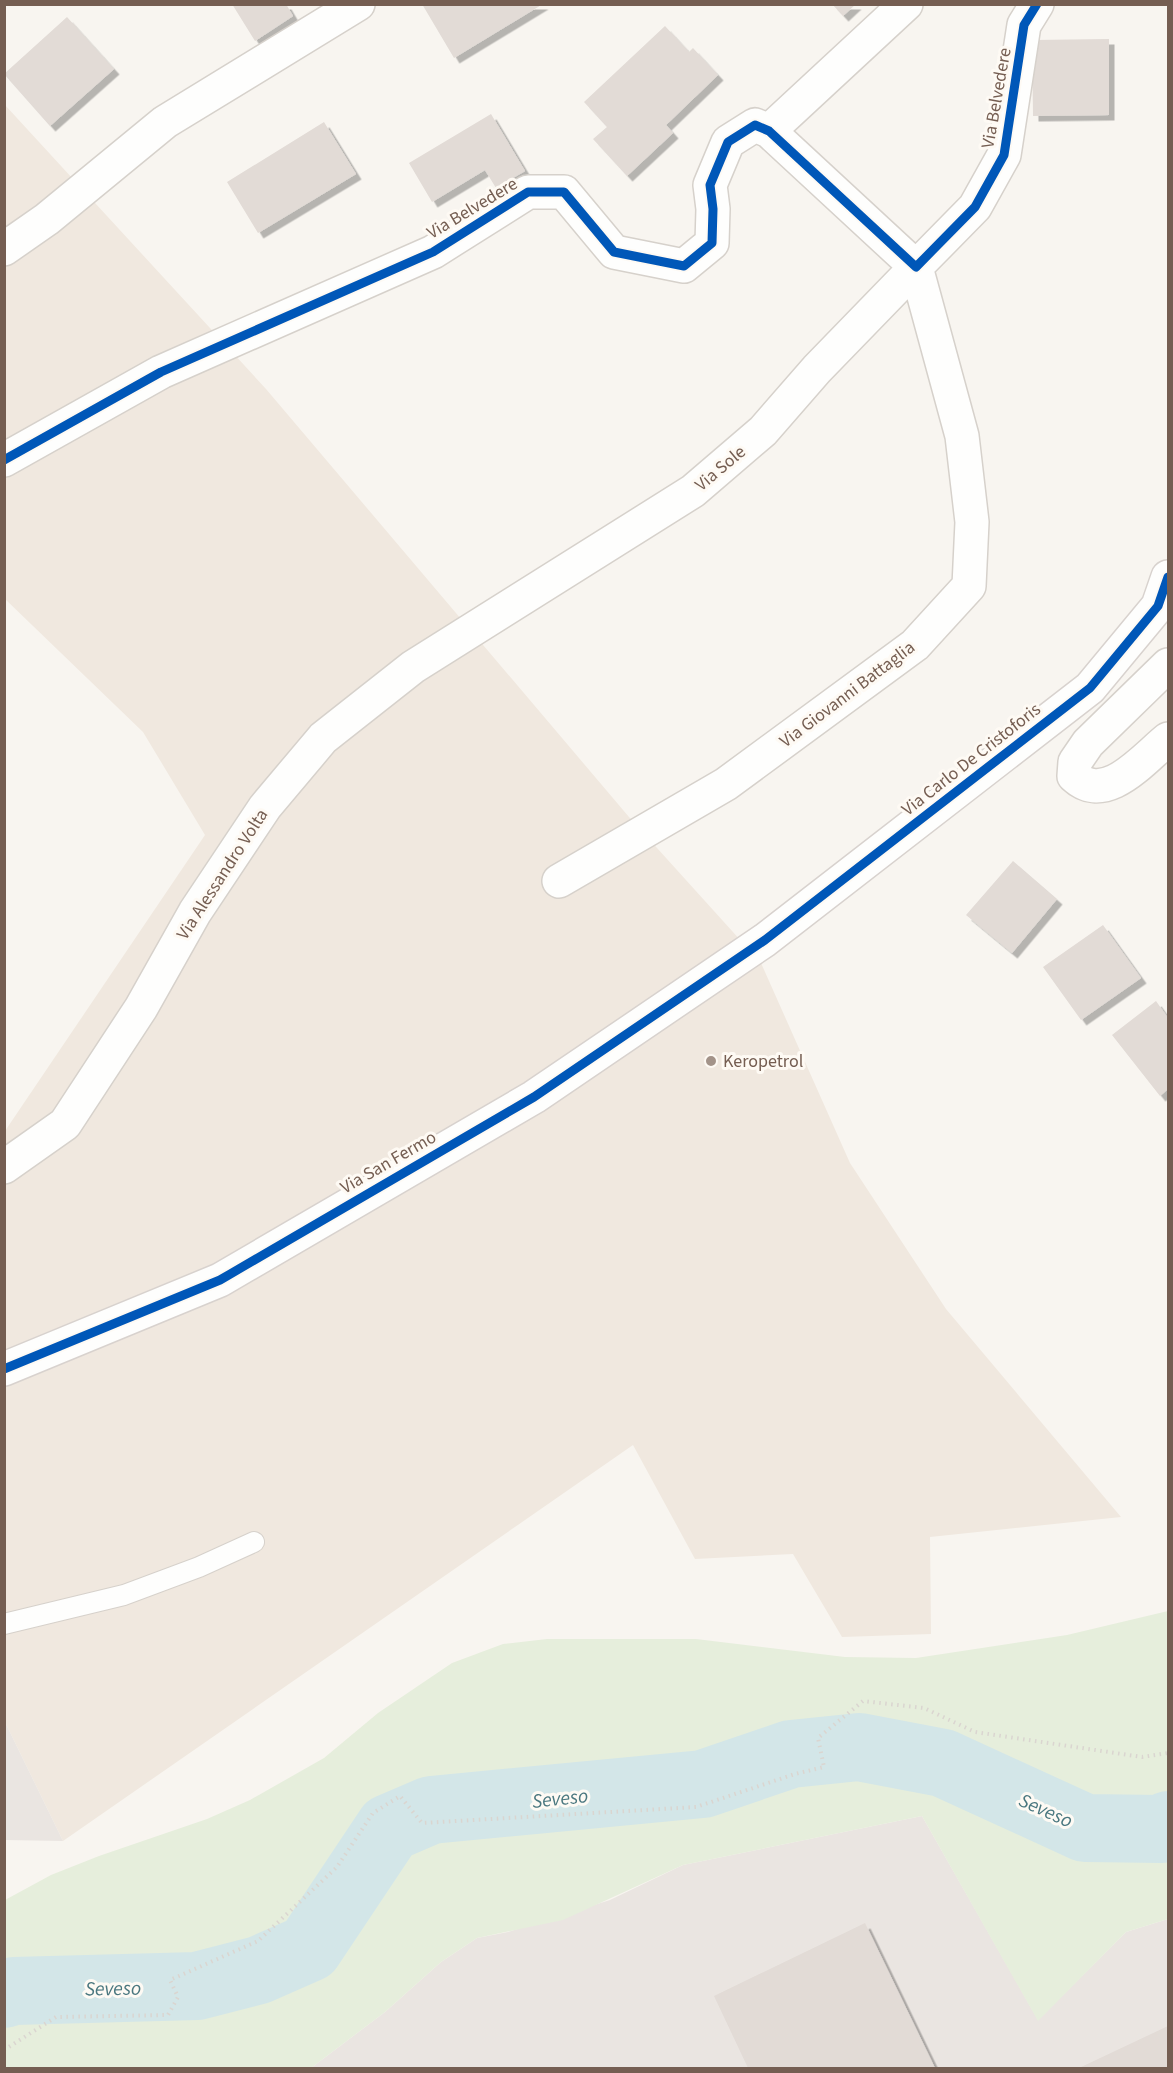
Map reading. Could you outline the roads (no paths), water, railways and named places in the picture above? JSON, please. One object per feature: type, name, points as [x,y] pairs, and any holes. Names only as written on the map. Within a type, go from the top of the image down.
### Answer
[{"type":"street","points":[[4,249],[165,122],[358,4]]},
{"type":"street","points":[[906,4],[769,131],[916,267]]},
{"type":"street","name":"Via Belvedere","points":[[916,267],[975,207],[1004,155],[1024,25],[1037,4]]},
{"type":"street","name":"Via Belvedere","points":[[4,460],[161,372],[433,252],[528,192],[564,192],[614,252],[684,266],[712,243],[713,208],[710,185],[728,142],[755,125],[769,131]]},
{"type":"street","name":"Via Sole","points":[[486,621],[693,491],[764,431],[817,369],[916,267]]},
{"type":"street","name":"Via Giovanni Battaglia","points":[[559,881],[726,784],[915,645],[969,586],[972,522],[962,436],[916,267]]},
{"type":"street","name":"Via Carlo De Cristoforis","points":[[765,940],[1090,688],[1158,606],[1168,577]]},
{"type":"street","name":"Via Alessandro Volta","points":[[4,1167],[65,1124],[141,1008],[195,912],[265,807],[323,738],[413,667],[486,621]]},
{"type":"street","points":[[1168,665],[1088,742],[1075,762],[1074,776],[1083,785],[1098,788],[1115,782],[1168,739]]},
{"type":"street","name":"Via San Fermo","points":[[4,1369],[220,1280],[534,1097],[765,940]]},
{"type":"lane","points":[[4,1624],[124,1595],[199,1568],[254,1542]]},
{"type":"waterway","name":"Seveso","points":[[4,1994],[14,1991],[197,1986],[259,1970],[309,1948],[389,1828],[431,1810],[703,1784],[791,1754],[859,1747],[943,1763],[1085,1828],[1162,1829],[1168,1825]]},
{"type":"place","name":"Keropetrol","points":[[711,1061]]}]
